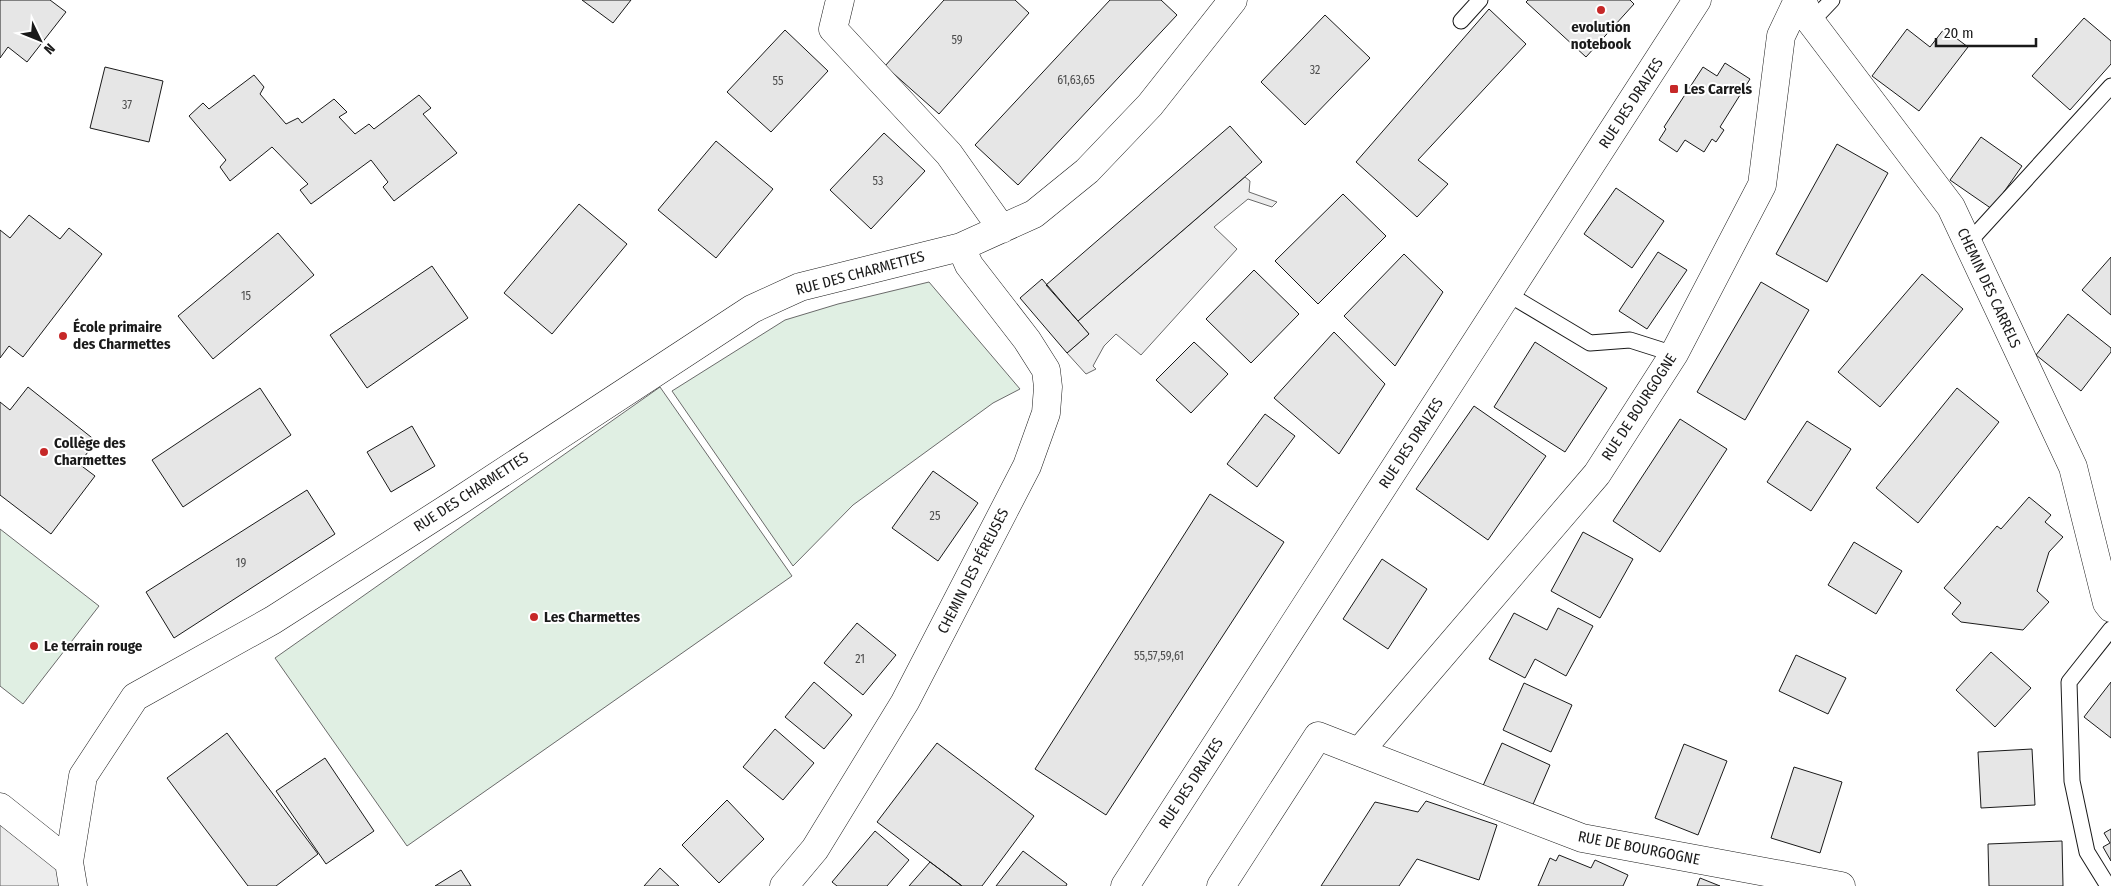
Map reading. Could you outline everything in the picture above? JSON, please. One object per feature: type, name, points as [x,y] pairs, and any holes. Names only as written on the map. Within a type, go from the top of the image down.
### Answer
[{"type":"street","points":[[840,0],[833,29],[949,154],[1002,228]]},
{"type":"street","name":"RUE DES CHARMETTES","points":[[71,874],[83,776],[135,697],[273,620],[752,309],[800,287],[961,246],[1034,214],[1087,171],[1150,105],[1233,0]]},
{"type":"street","name":"RUE DES DRAIZES","points":[[1125,886],[1697,0]]},
{"type":"street","name":"CHEMIN DES CARRELS","points":[[1804,7],[1951,208],[2072,467],[2107,603],[2111,608]]},
{"type":"street","name":"RUE DE BOURGOGNE","points":[[1359,752],[1597,474],[1674,354],[1762,184],[1781,36],[1804,7]]},
{"type":"street","name":"CHEMIN DES PÉREUSES","points":[[784,886],[815,849],[905,702],[1027,466],[1046,413],[1048,387],[1046,370],[1027,340],[969,265],[961,246]]},
{"type":"street","name":"RUE DE BOURGOGNE","points":[[1221,886],[1318,736],[1582,838],[1841,886]]},
{"type":"street","points":[[0,807],[71,874]]},
{"type":"lane","points":[[1461,20],[1480,0]]},
{"type":"lane","points":[[1804,7],[1832,0]]},
{"type":"lane","points":[[1968,243],[2111,86]]},
{"type":"lane","points":[[1508,294],[1590,342],[1630,340],[1674,354]]},
{"type":"lane","points":[[2108,886],[2087,852],[2072,781],[2068,682],[2111,629]]},
{"type":"green space","points":[[929,282],[1020,389],[993,403],[853,505],[793,566],[672,391],[785,320],[838,304]]},
{"type":"green space","name":"Les Charmettes","points":[[660,387],[792,576],[407,846],[275,658]]},
{"type":"green space","name":"Le terrain rouge","points":[[0,529],[99,606],[23,704],[0,686]]},
{"type":"shaded area","points":[[1245,177],[1250,181],[1249,192],[1277,202],[1272,207],[1248,199],[1214,227],[1237,249],[1141,355],[1116,334],[1104,346],[1093,366],[1096,369],[1086,374],[1067,353],[1089,334],[1078,321]]},
{"type":"shaded area","points":[[0,816],[61,866],[64,886],[0,886]]},
{"type":"building","points":[[0,0],[50,0],[66,12],[27,62],[8,47],[0,58]]},
{"type":"building","points":[[582,0],[631,0],[613,23]]},
{"type":"building","points":[[944,0],[1015,0],[1029,13],[939,114],[885,66]]},
{"type":"building","points":[[1110,0],[1161,0],[1177,15],[1018,185],[975,145]]},
{"type":"building","points":[[1528,0],[1630,0],[1634,4],[1586,57],[1526,2]]},
{"type":"building","points":[[1489,9],[1526,44],[1418,160],[1448,184],[1417,217],[1356,162]]},
{"type":"building","points":[[1325,15],[1370,58],[1305,125],[1261,82]]},
{"type":"building","points":[[2084,18],[2111,41],[2111,64],[2070,110],[2032,76]]},
{"type":"building","points":[[1907,29],[1930,47],[1944,29],[1968,47],[1919,111],[1872,76]]},
{"type":"building","points":[[785,30],[828,71],[771,132],[727,92]]},
{"type":"building","points":[[1725,63],[1750,79],[1720,127],[1724,130],[1716,142],[1712,139],[1704,152],[1685,140],[1677,152],[1659,140],[1666,129],[1664,127],[1703,67],[1717,76]]},
{"type":"building","points":[[105,67],[163,81],[149,142],[90,128]]},
{"type":"building","points":[[254,75],[264,87],[260,94],[286,124],[298,118],[302,123],[334,99],[347,112],[339,117],[355,134],[369,124],[374,129],[419,95],[431,108],[423,114],[457,153],[394,201],[383,187],[388,182],[371,160],[311,204],[300,190],[308,184],[272,147],[230,181],[220,167],[226,160],[189,116],[203,103],[209,109]]},
{"type":"building","points":[[1230,126],[1262,162],[1078,321],[1046,285]]},
{"type":"building","points":[[884,133],[925,171],[871,229],[830,190]]},
{"type":"building","points":[[1981,137],[2022,166],[1992,209],[1950,180]]},
{"type":"building","points":[[716,141],[773,189],[716,258],[658,210]]},
{"type":"building","points":[[1837,144],[1888,173],[1827,282],[1776,254]]},
{"type":"building","points":[[1616,188],[1664,221],[1632,268],[1584,234]]},
{"type":"building","points":[[1343,194],[1386,236],[1318,304],[1275,261]]},
{"type":"building","points":[[579,204],[627,244],[552,334],[504,293]]},
{"type":"building","points":[[29,215],[60,239],[69,228],[102,254],[23,357],[9,346],[0,358],[0,230],[10,238]]},
{"type":"building","points":[[278,233],[314,275],[213,359],[178,316]]},
{"type":"building","points":[[1658,252],[1687,270],[1647,329],[1619,311]]},
{"type":"building","points":[[1404,254],[1443,292],[1395,366],[1344,316]]},
{"type":"building","points":[[2111,257],[2111,315],[2082,290]]},
{"type":"building","points":[[432,266],[468,318],[367,388],[330,335]]},
{"type":"building","points":[[1254,270],[1299,314],[1251,363],[1206,319]]},
{"type":"building","points":[[1922,274],[1963,309],[1880,407],[1838,372]]},
{"type":"building","points":[[1042,279],[1089,334],[1067,353],[1020,298]]},
{"type":"building","points":[[1761,282],[1809,310],[1745,420],[1697,392]]},
{"type":"building","points":[[2068,314],[2111,348],[2111,352],[2081,391],[2036,355]]},
{"type":"building","points":[[1334,332],[1385,384],[1339,454],[1274,398]]},
{"type":"building","points":[[1194,342],[1228,374],[1191,413],[1156,380]]},
{"type":"building","points":[[1535,342],[1607,388],[1565,452],[1494,407]]},
{"type":"building","name":"Collège des Charmettes","points":[[28,387],[96,441],[79,464],[95,476],[51,534],[0,495],[0,402],[10,410]]},
{"type":"building","points":[[260,388],[291,435],[183,507],[152,460]]},
{"type":"building","points":[[1957,388],[1999,422],[1918,523],[1876,488]]},
{"type":"building","points":[[1474,406],[1546,456],[1488,540],[1416,489]]},
{"type":"building","points":[[1265,414],[1295,436],[1257,487],[1227,464]]},
{"type":"building","points":[[1680,419],[1727,449],[1660,552],[1613,521]]},
{"type":"building","points":[[1807,421],[1851,449],[1811,511],[1767,482]]},
{"type":"building","points":[[412,426],[435,466],[391,492],[367,452]]},
{"type":"building","points":[[933,471],[978,503],[938,561],[892,528]]},
{"type":"building","points":[[307,490],[335,534],[174,638],[146,592]]},
{"type":"building","points":[[1210,494],[1284,542],[1106,815],[1035,769]]},
{"type":"building","points":[[2029,497],[2051,515],[2045,522],[2063,537],[2049,552],[2037,591],[2049,602],[2023,630],[1961,622],[1952,614],[1961,603],[1944,588],[1997,526],[2001,529]]},
{"type":"building","points":[[1583,532],[1633,559],[1600,618],[1551,591]]},
{"type":"building","points":[[1854,542],[1902,571],[1876,614],[1828,585]]},
{"type":"building","points":[[1382,559],[1427,589],[1388,649],[1343,619]]},
{"type":"building","points":[[1558,608],[1593,626],[1566,676],[1535,659],[1525,678],[1489,659],[1514,613],[1547,630]]},
{"type":"building","points":[[857,623],[896,655],[863,695],[824,663]]},
{"type":"building","points":[[1991,652],[2031,688],[1995,727],[1956,690]]},
{"type":"building","points":[[1796,655],[1846,678],[1828,714],[1779,691]]},
{"type":"building","points":[[814,682],[852,715],[824,749],[785,717]]},
{"type":"building","points":[[2111,682],[2111,738],[2084,717]]},
{"type":"building","points":[[1524,683],[1572,705],[1551,752],[1503,730]]},
{"type":"building","points":[[775,729],[814,763],[783,800],[743,767]]},
{"type":"building","points":[[227,733],[318,854],[276,886],[248,886],[167,778]]},
{"type":"building","points":[[937,743],[1034,816],[982,886],[962,886],[877,822]]},
{"type":"building","points":[[1502,743],[1550,765],[1531,809],[1482,788]]},
{"type":"building","points":[[1684,744],[1727,761],[1698,835],[1655,818]]},
{"type":"building","points":[[2032,749],[2035,805],[1981,808],[1978,752]]},
{"type":"building","points":[[325,758],[374,831],[326,864],[276,791]]},
{"type":"building","points":[[1794,767],[1842,782],[1820,853],[1771,838]]},
{"type":"building","points":[[727,800],[764,839],[719,883],[682,845]]},
{"type":"building","points":[[1426,801],[1497,825],[1479,880],[1417,859],[1399,886],[1321,886],[1375,802],[1418,812]]},
{"type":"building","points":[[2111,829],[2111,861],[2103,847],[2110,843],[2104,833]]},
{"type":"building","points":[[875,831],[909,860],[887,886],[837,886],[832,882]]},
{"type":"building","points":[[2062,841],[2063,886],[1989,886],[1988,844]]},
{"type":"building","points":[[1023,851],[1067,884],[1066,886],[996,886]]},
{"type":"building","points":[[1559,855],[1591,868],[1595,860],[1628,875],[1623,886],[1538,886],[1550,858],[1556,861]]},
{"type":"building","points":[[930,862],[962,886],[909,886]]},
{"type":"building","points":[[660,868],[679,886],[644,886]]},
{"type":"building","points":[[461,870],[471,886],[435,886]]},
{"type":"building","points":[[1700,878],[1720,886],[1697,886]]},
{"type":"place","name":"evolution notebook","points":[[1601,10]]},
{"type":"place","name":"Les Carrels","points":[[1674,89]]},
{"type":"place","name":"École primaire des Charmettes","points":[[63,336]]},
{"type":"place","name":"Collège des Charmettes","points":[[44,452]]},
{"type":"place","name":"Les Charmettes","points":[[534,617]]},
{"type":"place","name":"Le terrain rouge","points":[[34,646]]}]
